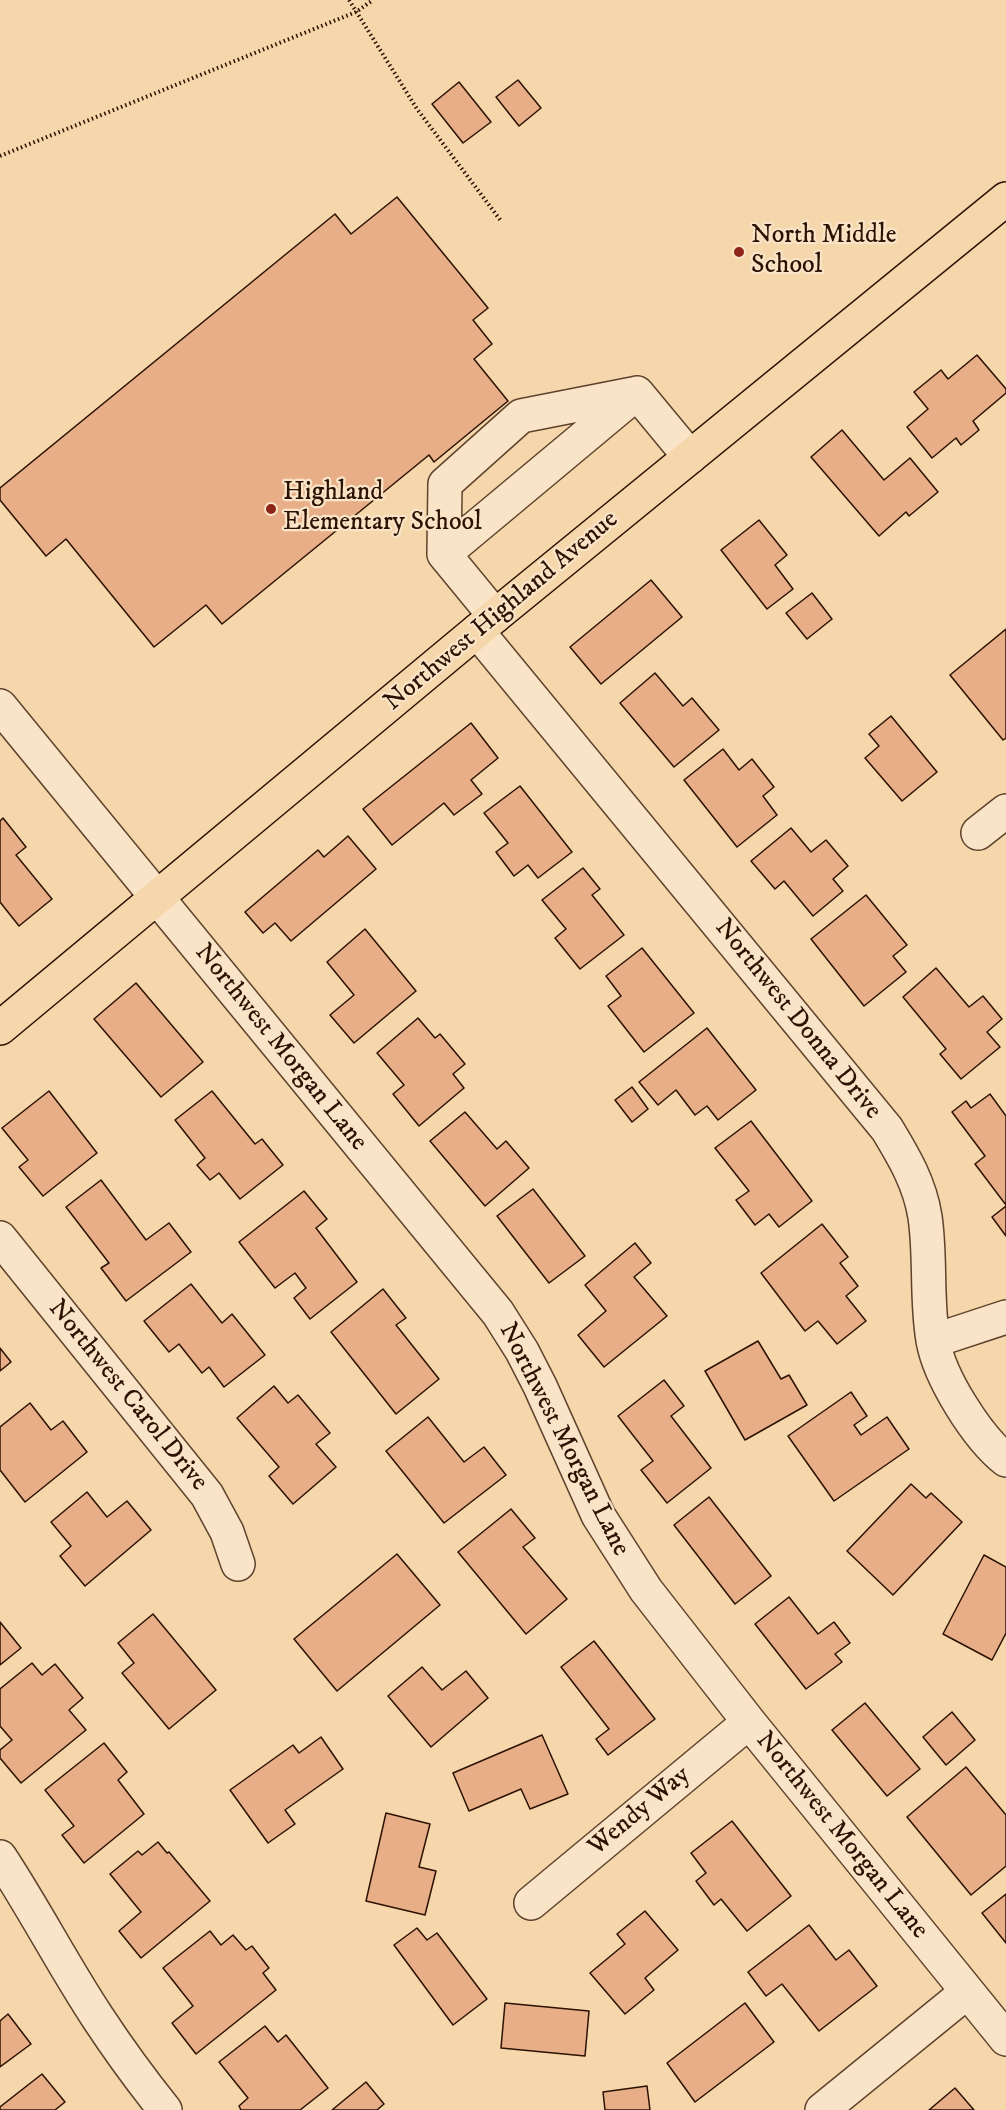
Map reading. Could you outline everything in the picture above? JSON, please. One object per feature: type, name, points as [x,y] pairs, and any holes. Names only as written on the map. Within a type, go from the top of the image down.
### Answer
[{"type":"main road","name":"Northwest Highland Avenue","points":[[0,1028],[486,624],[1006,199]]},
{"type":"street","points":[[637,393],[690,457]]},
{"type":"street","points":[[444,554],[637,393]]},
{"type":"street","points":[[444,554],[445,484],[521,416],[637,393]]},
{"type":"street","name":"Northwest Donna Drive","points":[[444,554],[486,624],[887,1129],[910,1167],[925,1216],[933,1341],[947,1382],[973,1424],[1006,1460]]},
{"type":"street","name":"Northwest Morgan Lane","points":[[0,706],[498,1313],[522,1351],[540,1386],[598,1515],[646,1590],[749,1722],[1006,2039]]},
{"type":"street","points":[[978,833],[1006,811]]},
{"type":"street","name":"Northwest Carol Drive","points":[[0,1238],[207,1495],[227,1532],[238,1564]]},
{"type":"street","points":[[933,1341],[1006,1317]]},
{"type":"street","name":"Wendy Way","points":[[531,1903],[749,1722]]},
{"type":"street","points":[[0,1857],[29,1901],[97,2016],[135,2072],[165,2110]]},
{"type":"street","points":[[822,2110],[967,1992]]},
{"type":"path","points":[[349,0],[417,109],[501,220]]},
{"type":"path","points":[[0,156],[356,12],[373,0]]},
{"type":"building","points":[[518,80],[541,108],[519,126],[496,97]]},
{"type":"building","points":[[459,82],[491,122],[463,143],[432,104]]},
{"type":"building","points":[[397,197],[488,308],[473,320],[492,344],[474,359],[508,401],[434,462],[429,455],[222,624],[206,605],[154,647],[66,539],[46,556],[0,500],[0,488],[335,214],[351,234]]},
{"type":"building","points":[[977,355],[1006,389],[1006,393],[973,421],[979,430],[961,445],[956,438],[932,458],[907,427],[928,409],[914,392],[941,370],[948,379]]},
{"type":"building","points":[[842,430],[884,480],[910,458],[938,492],[909,516],[906,512],[879,536],[811,457]]},
{"type":"building","points":[[759,520],[787,555],[775,565],[793,589],[767,609],[721,550]]},
{"type":"building","points":[[651,580],[682,617],[601,684],[570,647]]},
{"type":"building","points":[[812,593],[832,619],[807,639],[786,613]]},
{"type":"building","points":[[1006,629],[1006,738],[1003,740],[950,675]]},
{"type":"building","points":[[655,673],[683,706],[692,698],[719,730],[674,767],[620,703]]},
{"type":"building","points":[[891,716],[937,772],[902,801],[865,758],[879,746],[869,734]]},
{"type":"building","points":[[471,723],[498,758],[471,780],[482,794],[454,815],[444,803],[392,845],[363,809]]},
{"type":"building","points":[[723,749],[739,770],[752,759],[774,787],[763,796],[777,815],[737,847],[684,780]]},
{"type":"building","points":[[520,786],[572,852],[538,878],[528,865],[514,876],[496,852],[508,843],[484,813]]},
{"type":"building","points":[[3,818],[26,847],[16,855],[52,899],[19,926],[0,902],[0,821]]},
{"type":"building","points":[[791,828],[811,852],[826,840],[848,866],[833,879],[843,891],[813,916],[784,881],[775,889],[751,861]]},
{"type":"building","points":[[348,836],[376,869],[291,941],[275,923],[263,933],[245,912],[318,850],[324,857]]},
{"type":"building","points":[[583,868],[600,889],[592,895],[624,935],[580,969],[555,938],[566,929],[542,900]]},
{"type":"building","points":[[866,895],[907,945],[893,956],[906,972],[864,1006],[811,939]]},
{"type":"building","points":[[365,929],[416,991],[354,1043],[330,1015],[354,995],[327,962]]},
{"type":"building","points":[[642,948],[694,1013],[644,1052],[608,1006],[621,996],[606,976]]},
{"type":"building","points":[[936,968],[969,1007],[983,996],[1002,1019],[987,1032],[1000,1047],[961,1079],[940,1054],[946,1049],[903,997]]},
{"type":"building","points":[[136,983],[203,1062],[161,1097],[94,1019]]},
{"type":"building","points":[[418,1018],[435,1038],[440,1034],[465,1064],[453,1074],[464,1088],[419,1126],[393,1094],[404,1085],[377,1053]]},
{"type":"building","points":[[707,1028],[756,1090],[718,1120],[707,1106],[695,1115],[676,1090],[658,1105],[639,1082]]},
{"type":"building","points":[[632,1087],[648,1109],[632,1122],[615,1100]]},
{"type":"building","points":[[49,1091],[97,1153],[43,1196],[19,1167],[28,1160],[2,1128]]},
{"type":"building","points":[[212,1091],[255,1144],[262,1139],[283,1165],[240,1199],[219,1173],[210,1180],[197,1165],[205,1158],[175,1120]]},
{"type":"building","points":[[990,1094],[1006,1116],[1006,1205],[975,1164],[985,1156],[952,1112],[966,1101],[971,1108]]},
{"type":"building","points":[[465,1112],[497,1149],[506,1141],[529,1168],[485,1206],[430,1141]]},
{"type":"building","points":[[751,1121],[812,1201],[779,1227],[769,1214],[755,1225],[736,1200],[749,1191],[715,1148]]},
{"type":"building","points":[[101,1180],[146,1240],[169,1223],[191,1252],[126,1301],[101,1268],[109,1263],[66,1207]]},
{"type":"building","points":[[533,1189],[585,1256],[549,1283],[497,1216]]},
{"type":"building","points":[[304,1191],[327,1219],[316,1228],[357,1282],[310,1319],[294,1298],[306,1288],[295,1273],[275,1288],[239,1242]]},
{"type":"building","points":[[1006,1206],[1006,1236],[992,1217]]},
{"type":"building","points":[[822,1224],[848,1257],[840,1263],[858,1286],[846,1296],[866,1321],[837,1344],[818,1321],[805,1331],[761,1273]]},
{"type":"building","points":[[635,1243],[651,1263],[634,1277],[667,1316],[604,1367],[578,1335],[606,1311],[585,1285]]},
{"type":"building","points":[[191,1284],[222,1323],[232,1314],[265,1355],[224,1387],[209,1367],[202,1373],[179,1344],[169,1352],[144,1321]]},
{"type":"building","points":[[383,1289],[406,1318],[396,1325],[439,1379],[396,1414],[331,1332]]},
{"type":"building","points":[[758,1341],[781,1379],[789,1375],[807,1405],[745,1440],[705,1371]]},
{"type":"building","points":[[0,1348],[11,1362],[0,1371]]},
{"type":"building","points":[[664,1380],[684,1406],[671,1416],[711,1468],[667,1503],[641,1470],[653,1461],[618,1416]]},
{"type":"building","points":[[274,1386],[288,1403],[298,1395],[330,1433],[316,1444],[336,1467],[293,1504],[269,1476],[279,1467],[237,1418]]},
{"type":"building","points":[[851,1392],[867,1416],[854,1425],[861,1435],[887,1417],[909,1449],[834,1501],[788,1436]]},
{"type":"building","points":[[30,1403],[51,1430],[63,1421],[87,1452],[25,1502],[0,1470],[0,1427]]},
{"type":"building","points":[[428,1417],[464,1462],[484,1447],[506,1475],[444,1523],[386,1451]]},
{"type":"building","points":[[911,1484],[926,1498],[931,1493],[962,1522],[893,1595],[847,1551]]},
{"type":"building","points":[[87,1492],[107,1517],[127,1501],[151,1530],[85,1586],[60,1556],[71,1546],[51,1522]]},
{"type":"building","points":[[709,1497],[771,1576],[735,1604],[674,1525]]},
{"type":"building","points":[[511,1509],[535,1538],[523,1547],[567,1599],[526,1634],[458,1552]]},
{"type":"building","points":[[397,1554],[440,1605],[337,1691],[294,1639]]},
{"type":"building","points":[[984,1555],[1006,1567],[1006,1633],[992,1660],[943,1634]]},
{"type":"building","points":[[789,1597],[818,1634],[834,1622],[850,1643],[835,1654],[842,1662],[806,1689],[755,1624]]},
{"type":"building","points":[[153,1614],[216,1690],[169,1729],[122,1673],[134,1663],[118,1643]]},
{"type":"building","points":[[0,1622],[21,1648],[0,1665]]},
{"type":"building","points":[[594,1641],[655,1719],[608,1755],[596,1739],[609,1729],[561,1667]]},
{"type":"building","points":[[32,1663],[42,1675],[55,1664],[83,1698],[69,1710],[86,1730],[21,1783],[0,1758],[0,1750],[12,1740],[0,1726],[0,1689]]},
{"type":"building","points":[[422,1667],[442,1690],[466,1671],[488,1698],[431,1747],[388,1696]]},
{"type":"building","points":[[865,1703],[920,1769],[887,1796],[832,1730]]},
{"type":"building","points":[[952,1712],[975,1740],[946,1765],[923,1737]]},
{"type":"building","points":[[542,1735],[568,1794],[530,1809],[521,1789],[469,1811],[453,1773]]},
{"type":"building","points":[[321,1737],[343,1769],[285,1810],[295,1824],[268,1843],[230,1790],[293,1745],[299,1753]]},
{"type":"building","points":[[104,1743],[127,1772],[118,1780],[144,1814],[84,1863],[62,1835],[74,1826],[45,1790]]},
{"type":"building","points":[[966,1767],[1006,1815],[1006,1866],[971,1895],[907,1817]]},
{"type":"building","points":[[386,1813],[430,1824],[419,1867],[436,1871],[425,1915],[366,1901]]},
{"type":"building","points":[[732,1821],[791,1896],[747,1931],[721,1899],[714,1905],[696,1881],[706,1873],[691,1853]]},
{"type":"building","points":[[158,1842],[210,1901],[141,1958],[119,1931],[141,1912],[110,1874],[138,1851],[142,1855]]},
{"type":"building","points":[[1006,1894],[1006,1943],[982,1913]]},
{"type":"building","points":[[645,1911],[678,1950],[645,1978],[654,1990],[625,2014],[590,1973],[625,1944],[617,1934]]},
{"type":"building","points":[[809,1925],[836,1960],[849,1950],[877,1986],[819,2031],[782,1984],[766,1996],[748,1972]]},
{"type":"building","points":[[417,1928],[427,1940],[437,1933],[487,1999],[453,2025],[394,1945]]},
{"type":"building","points":[[210,1931],[221,1945],[233,1935],[246,1950],[252,1946],[269,1968],[263,1973],[276,1990],[196,2054],[172,2023],[193,2006],[163,1968]]},
{"type":"building","points":[[505,2003],[589,2011],[585,2056],[501,2048]]},
{"type":"building","points":[[745,2003],[774,2042],[695,2102],[667,2063]]},
{"type":"building","points":[[8,2014],[31,2044],[0,2067],[0,2021]]},
{"type":"building","points":[[265,2026],[278,2042],[286,2035],[328,2088],[300,2110],[241,2110],[239,2106],[248,2098],[219,2062]]},
{"type":"building","points":[[42,2074],[65,2102],[55,2110],[0,2110],[0,2107]]},
{"type":"building","points":[[366,2082],[384,2104],[377,2110],[332,2110]]},
{"type":"building","points":[[647,2086],[650,2110],[605,2110],[603,2092]]},
{"type":"building","points":[[955,2088],[974,2110],[929,2110]]},
{"type":"place","name":"North Middle School","points":[[739,252]]},
{"type":"place","name":"Highland Elementary School","points":[[271,509]]}]
